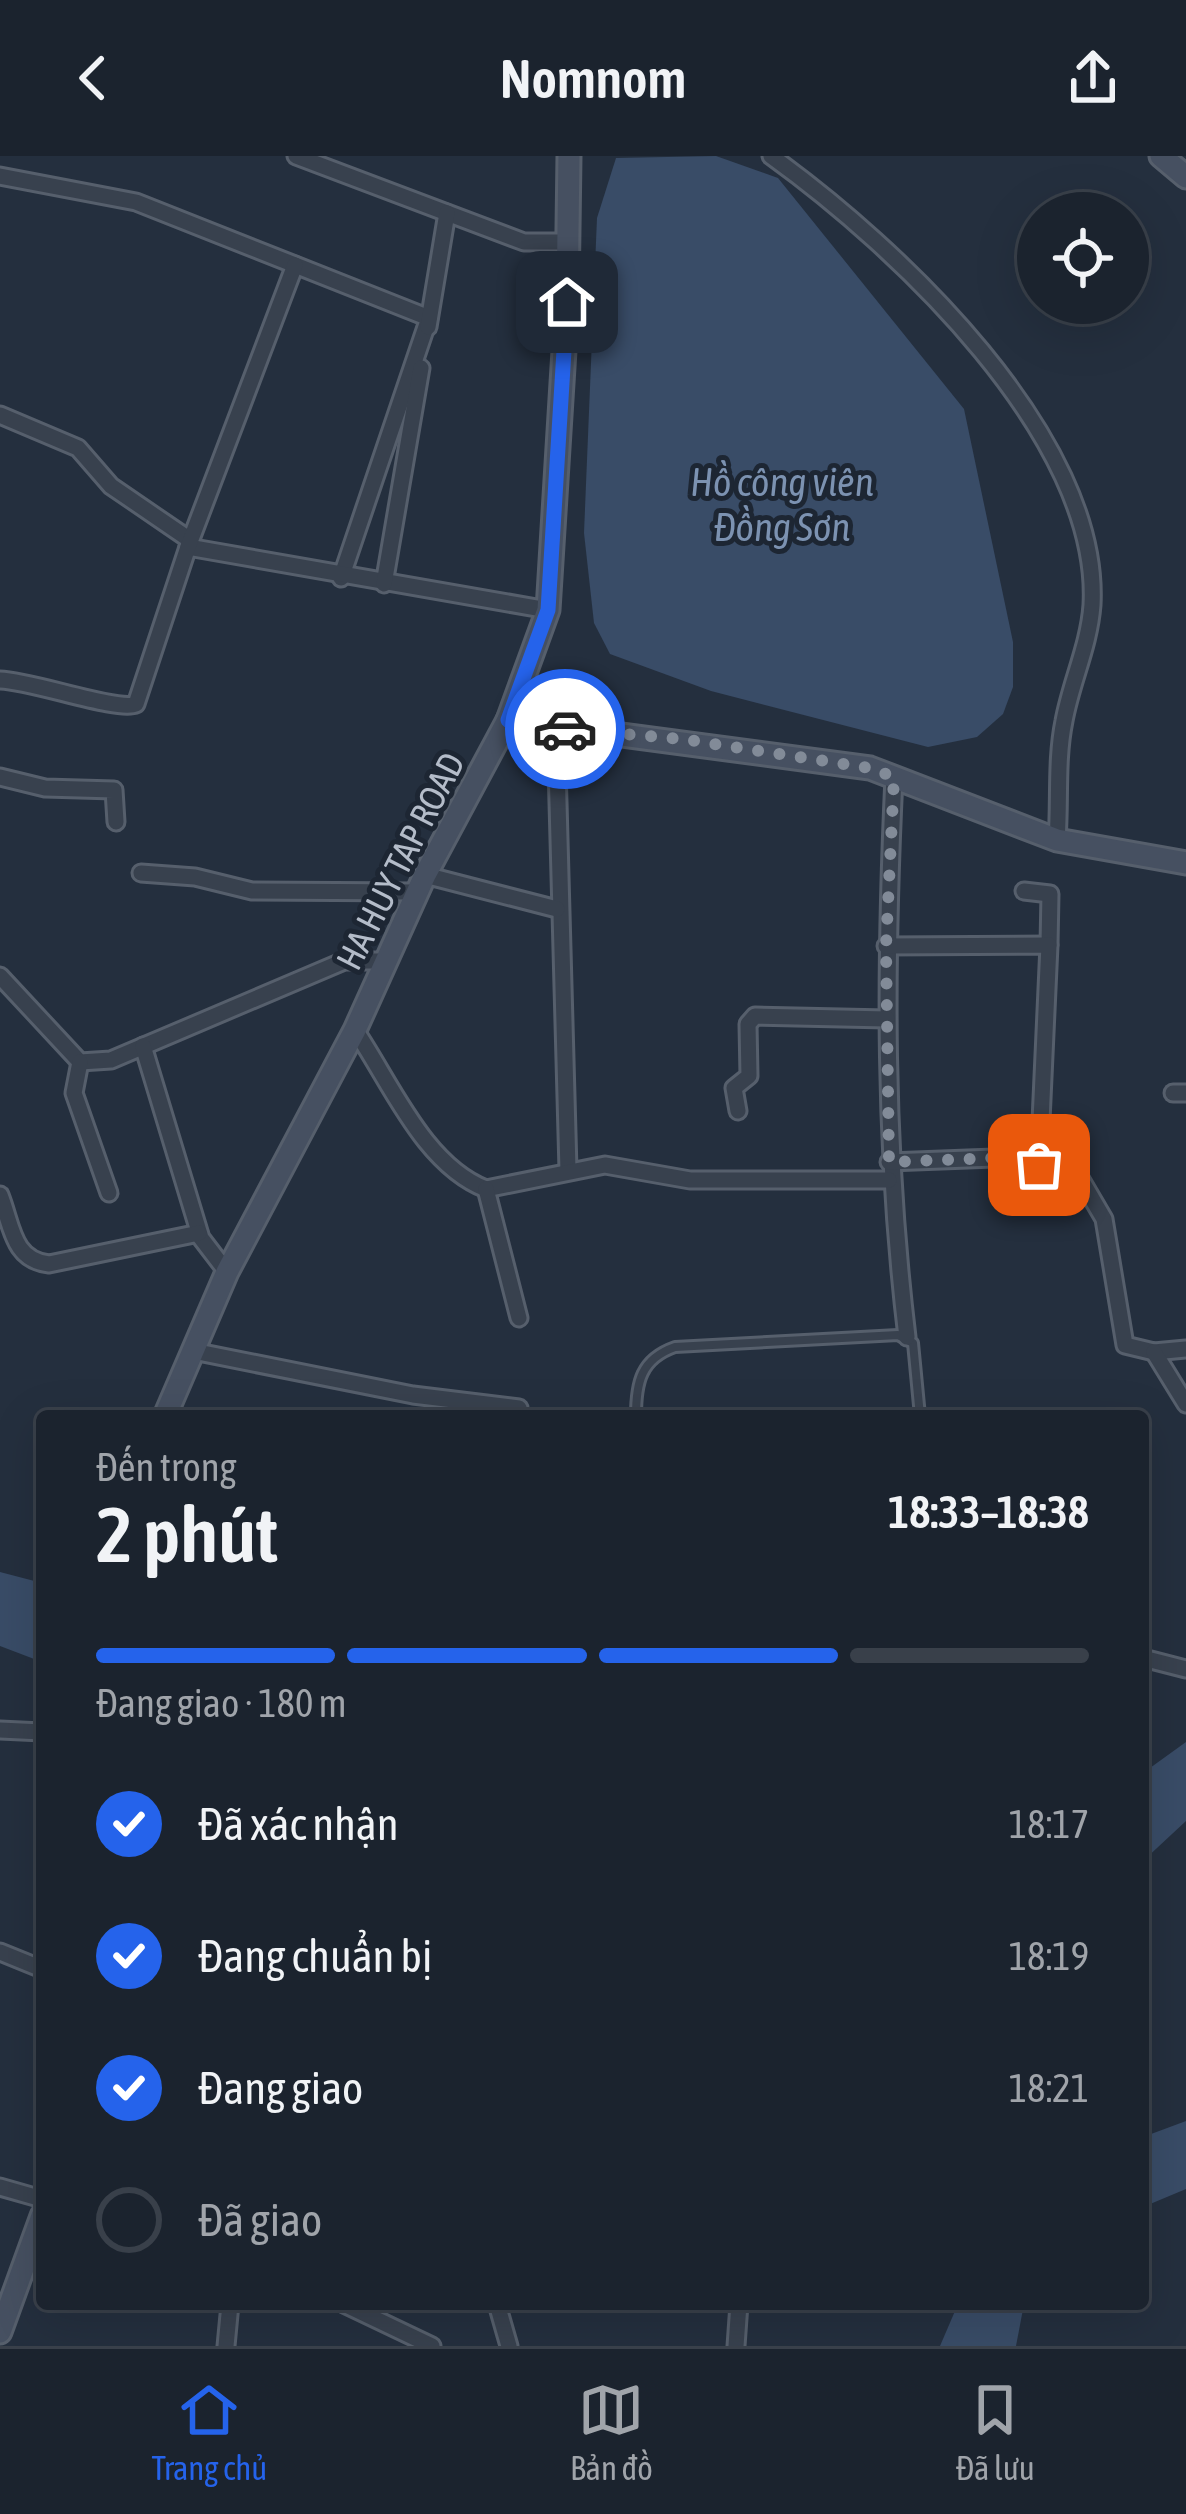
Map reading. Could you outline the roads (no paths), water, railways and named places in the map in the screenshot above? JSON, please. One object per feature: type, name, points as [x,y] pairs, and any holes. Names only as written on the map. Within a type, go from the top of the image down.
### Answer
[{"type":"main road","name":"HA HUY TAP ROAD","points":[[168,1410],[227,1272],[355,1030],[421,884],[508,720],[548,610],[569,156]]},
{"type":"main road","points":[[1162,156],[1186,177]]},
{"type":"main road","points":[[508,720],[682,739],[870,768],[1057,840],[1186,863]]},
{"type":"main road","points":[[0,2332],[36,2233]]},
{"type":"street","points":[[296,156],[524,242],[568,242]]},
{"type":"street","points":[[771,156],[890,248],[976,346],[1064,480],[1087,556],[1092,604],[1064,718],[1057,840]]},
{"type":"street","points":[[0,176],[136,202],[429,318]]},
{"type":"street","points":[[384,584],[447,213]]},
{"type":"street","points":[[0,680],[50,686],[130,708],[140,697],[189,543],[295,265]]},
{"type":"street","points":[[341,578],[429,318]]},
{"type":"street","points":[[0,415],[78,448],[111,486],[189,543],[341,578],[548,610]]},
{"type":"street","points":[[556,728],[557,909],[568,1170]]},
{"type":"street","points":[[0,777],[45,788],[109,788],[118,796],[116,822]]},
{"type":"street","points":[[894,777],[886,946],[889,1171],[908,1337]]},
{"type":"street","points":[[141,873],[195,878],[252,891],[421,884],[557,909]]},
{"type":"street","points":[[1024,891],[1051,894],[1039,1165]]},
{"type":"street","points":[[886,946],[1049,945]]},
{"type":"street","points":[[80,1062],[111,1060],[344,961],[383,962]]},
{"type":"street","points":[[0,976],[80,1062]]},
{"type":"street","points":[[738,1112],[734,1088],[749,1076],[748,1024],[755,1016],[887,1019]]},
{"type":"street","points":[[355,1030],[434,1150],[455,1172],[486,1190],[605,1165],[690,1180],[889,1171],[994,1158],[1080,1178],[1096,1198],[1125,1345],[1154,1352],[1186,1348]]},
{"type":"street","points":[[143,1046],[199,1233],[227,1272]]},
{"type":"street","points":[[80,1062],[74,1093],[109,1193]]},
{"type":"street","points":[[486,1190],[519,1318]]},
{"type":"street","points":[[0,1196],[18,1249],[34,1262],[199,1233]]},
{"type":"street","points":[[193,1351],[413,1395],[519,1408]]},
{"type":"street","points":[[1154,1352],[1186,1404]]},
{"type":"street","points":[[1149,1660],[1186,1669]]},
{"type":"street","points":[[0,1730],[36,1732]]},
{"type":"street","points":[[0,1952],[36,1967]]},
{"type":"street","points":[[0,2187],[36,2197]]},
{"type":"street","points":[[226,2346],[229,2310]]},
{"type":"street","points":[[357,2310],[432,2346]]},
{"type":"street","points":[[499,2310],[509,2346]]},
{"type":"street","points":[[736,2346],[739,2310]]},
{"type":"lane","points":[[636,1410],[638,1384],[647,1362],[675,1347],[908,1337],[913,1342],[919,1410]]},
{"type":"water","name":"Hồ công viên Đồng Sơn","points":[[716,156],[778,178],[964,409],[1013,642],[1013,687],[1003,714],[977,737],[928,747],[711,691],[610,654],[594,623],[584,533],[597,218],[616,158]]},
{"type":"water","points":[[0,1572],[36,1581],[36,1660],[0,1646]]},
{"type":"water","points":[[1186,1742],[1186,1821],[1149,1855],[1149,1769]]},
{"type":"water","points":[[1186,2121],[1186,2189],[1149,2204],[1149,2135]]},
{"type":"water","points":[[955,2310],[1023,2310],[1016,2346],[940,2346]]}]
